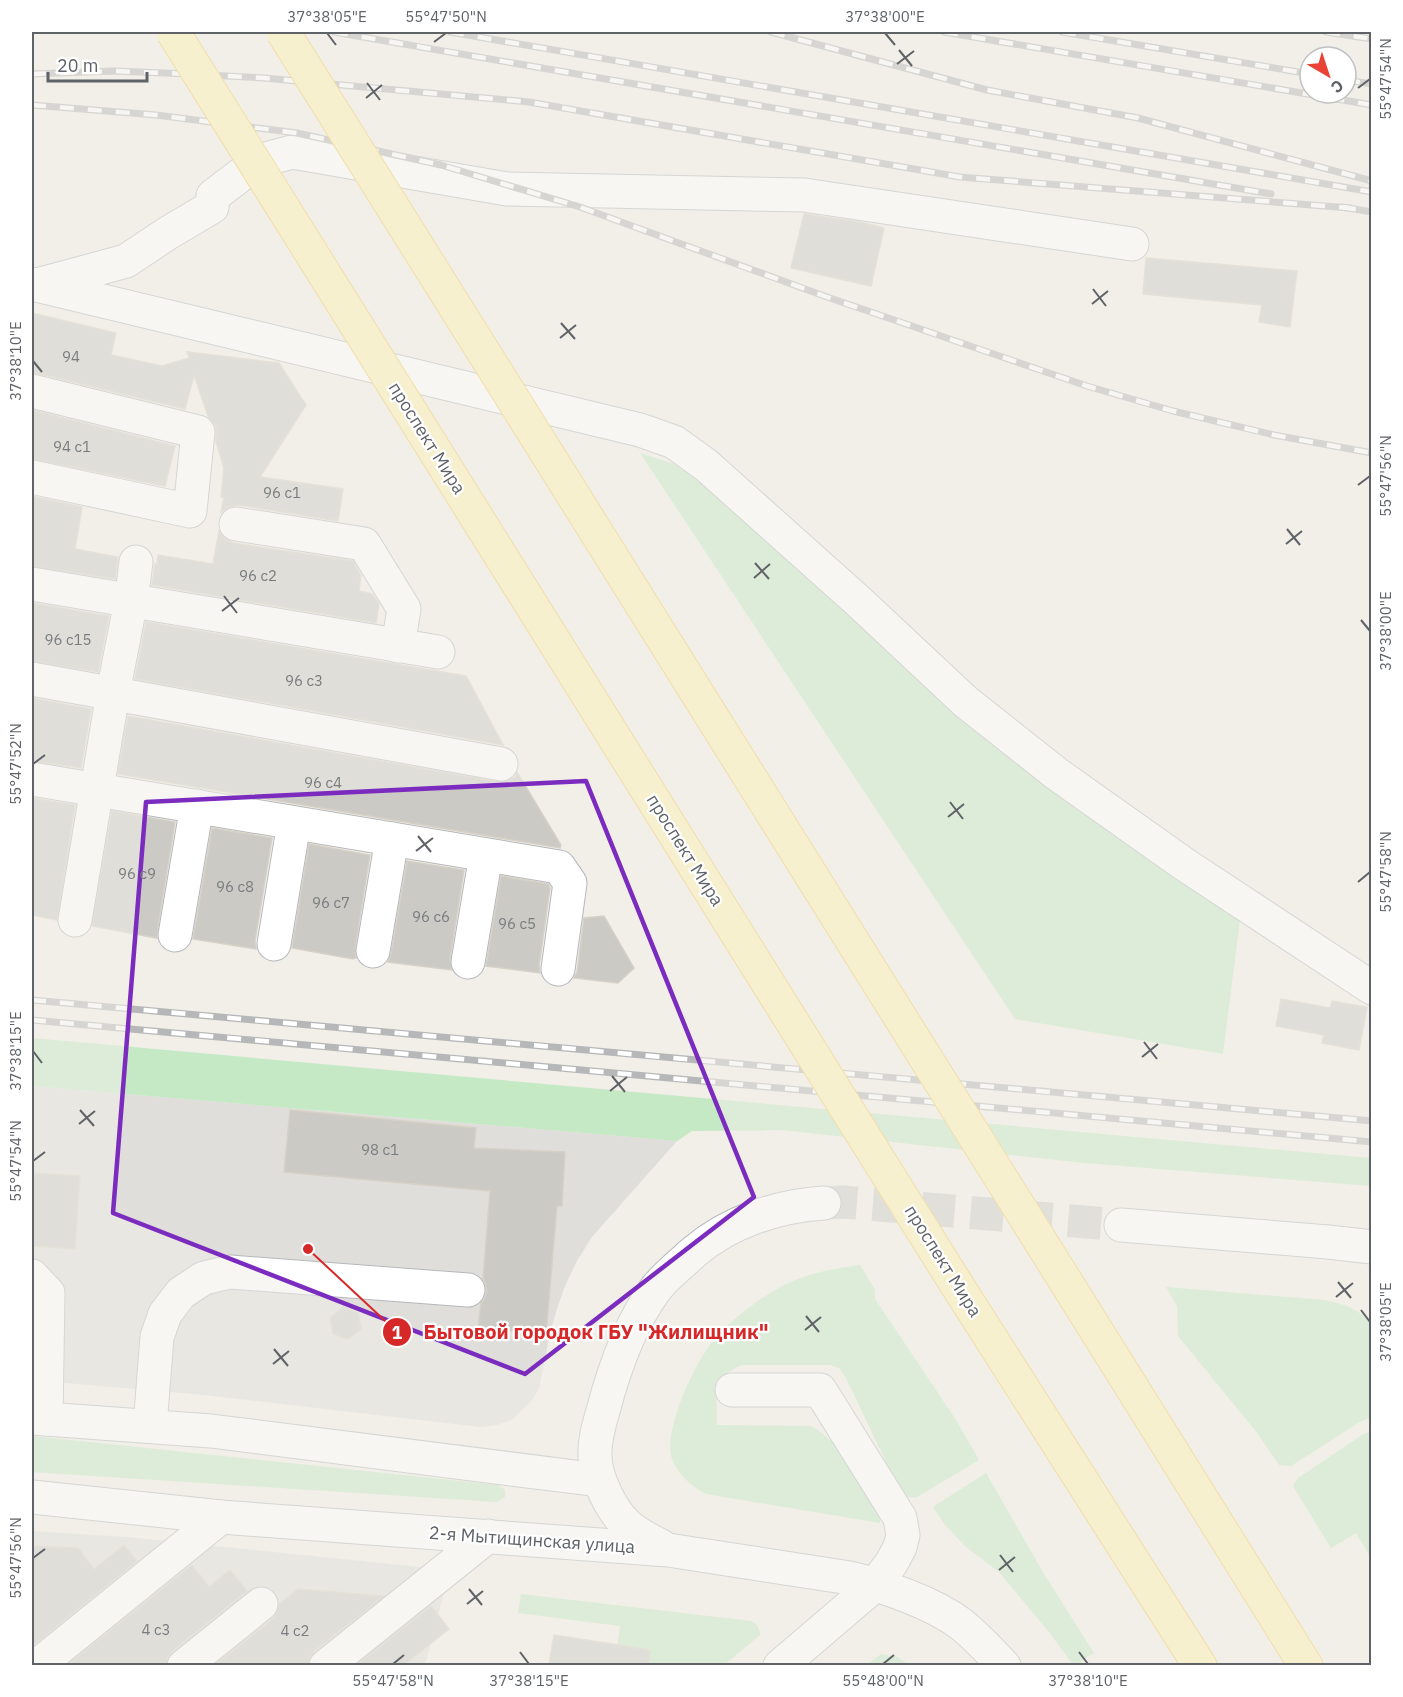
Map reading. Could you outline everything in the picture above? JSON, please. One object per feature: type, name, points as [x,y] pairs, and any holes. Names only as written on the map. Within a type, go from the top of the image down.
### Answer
[{"type":"main road","name":"проспект Мира","points":[[173,32],[955,1282],[1200,1665]]},
{"type":"main road","points":[[283,32],[1306,1665]]},
{"type":"street","points":[[34,284],[126,261],[212,207],[213,196],[259,161],[292,152],[507,189],[804,195],[1132,244]]},
{"type":"street","points":[[34,284],[640,430],[674,442],[706,465],[746,499],[966,702],[1057,774],[1184,864],[1371,988]]},
{"type":"street","points":[[32,391],[198,432],[190,511],[32,477]]},
{"type":"street","points":[[236,524],[364,544],[404,609],[398,646]]},
{"type":"street","points":[[75,920],[136,562]]},
{"type":"street","points":[[32,584],[438,652]]},
{"type":"street","points":[[32,680],[501,764]]},
{"type":"street","points":[[32,779],[559,867],[570,883],[558,969]]},
{"type":"street","points":[[175,935],[197,806]]},
{"type":"street","points":[[274,944],[294,823]]},
{"type":"street","points":[[373,951],[392,839]]},
{"type":"street","points":[[468,962],[486,855]]},
{"type":"street","points":[[668,1550],[644,1538],[625,1524],[612,1507],[599,1480],[595,1456],[598,1430],[608,1392],[635,1322],[656,1288],[695,1251],[734,1225],[767,1213],[807,1204],[824,1203]]},
{"type":"street","points":[[1121,1225],[1328,1242],[1371,1248]]},
{"type":"street","points":[[150,1426],[157,1337],[162,1322],[165,1314],[182,1293],[204,1278],[230,1272],[468,1290]]},
{"type":"street","points":[[32,1276],[48,1293],[39,1419],[211,1431],[599,1480]]},
{"type":"street","points":[[732,1390],[820,1390],[900,1518],[903,1535],[892,1562],[876,1584],[780,1665]]},
{"type":"street","name":"2-я Мытищинская улица","points":[[32,1497],[221,1517],[668,1550],[850,1578],[876,1584],[925,1604],[959,1623],[1004,1665]]},
{"type":"street","points":[[38,1665],[221,1517]]},
{"type":"street","points":[[326,1665],[488,1536]]},
{"type":"street","points":[[184,1665],[261,1604]]},
{"type":"street","points":[[1286,1631],[1317,1665]]},
{"type":"highlighted area","points":[[586,781],[754,1197],[525,1374],[113,1213],[146,802]]},
{"type":"shaded area","points":[[32,1086],[677,1141],[592,1237],[577,1261],[556,1312],[539,1389],[530,1403],[511,1420],[481,1427],[204,1395],[32,1380]]},
{"type":"shaded area","points":[[32,1531],[127,1537],[450,1570],[425,1665],[32,1665]]},
{"type":"green space","points":[[640,453],[674,464],[705,486],[852,617],[957,717],[1047,787],[1240,920],[1223,1054],[1015,1019]]},
{"type":"green space","points":[[32,1038],[1371,1158],[1371,1186],[1085,1163],[782,1130],[692,1131],[677,1141],[32,1086]]},
{"type":"green space","points":[[860,1265],[875,1290],[875,1299],[956,1420],[979,1460],[917,1497],[908,1497],[898,1487],[846,1378],[839,1368],[830,1365],[742,1365],[725,1375],[718,1389],[717,1425],[810,1426],[820,1431],[855,1468],[874,1499],[880,1523],[706,1494],[686,1480],[672,1459],[670,1447],[672,1431],[691,1377],[716,1337],[753,1305],[797,1279],[838,1268]]},
{"type":"green space","points":[[1166,1287],[1324,1300],[1344,1305],[1360,1313],[1371,1322],[1371,1417],[1291,1466],[1279,1465],[1258,1434],[1178,1336],[1177,1306]]},
{"type":"green space","points":[[1371,1431],[1371,1558],[1356,1533],[1331,1548],[1293,1486],[1298,1478]]},
{"type":"green space","points":[[32,1436],[498,1485],[505,1490],[505,1497],[497,1502],[32,1472]]},
{"type":"green space","points":[[986,1473],[1044,1574],[1094,1653],[1081,1661],[1084,1665],[1073,1665],[999,1572],[966,1547],[945,1525],[933,1507]]},
{"type":"green space","points":[[521,1594],[751,1621],[758,1627],[760,1635],[724,1665],[615,1665],[620,1626],[518,1613]]},
{"type":"green space","points":[[881,1654],[897,1657],[909,1665],[867,1665]]},
{"type":"building","points":[[804,214],[884,228],[871,286],[791,268]]},
{"type":"building","points":[[1146,258],[1297,271],[1290,327],[1259,322],[1262,305],[1143,294]]},
{"type":"building","points":[[32,313],[116,333],[111,355],[162,366],[189,358],[187,352],[279,363],[306,405],[260,477],[343,489],[338,521],[239,505],[221,512],[224,497],[221,497],[224,468],[216,442],[216,426],[208,416],[194,375],[185,409],[32,373]]},
{"type":"building","points":[[32,410],[175,446],[165,486],[32,459]]},
{"type":"building","points":[[32,496],[82,507],[75,549],[118,557],[115,579],[32,566]]},
{"type":"building","points":[[219,531],[225,539],[233,543],[353,561],[361,576],[359,591],[372,594],[379,604],[376,623],[152,585],[158,555],[213,564]]},
{"type":"building","points":[[32,603],[109,616],[98,672],[32,661]]},
{"type":"building","points":[[146,622],[466,676],[503,745],[135,679]]},
{"type":"building","points":[[32,698],[91,709],[81,768],[32,761]]},
{"type":"building","points":[[128,716],[498,782],[508,781],[515,777],[517,772],[561,845],[560,848],[118,774]]},
{"type":"building","points":[[32,798],[75,805],[57,920],[32,915]]},
{"type":"building","points":[[112,811],[175,822],[157,938],[92,926]]},
{"type":"building","points":[[212,828],[272,838],[255,941],[256,949],[193,939]]},
{"type":"building","points":[[309,844],[370,855],[355,948],[356,958],[292,948]]},
{"type":"building","points":[[407,861],[464,870],[450,959],[452,970],[388,962]]},
{"type":"building","points":[[501,876],[548,884],[550,888],[539,966],[540,973],[486,966]]},
{"type":"building","points":[[604,916],[634,968],[618,983],[574,978],[577,972],[584,918]]},
{"type":"building","points":[[1281,999],[1330,1008],[1332,1001],[1367,1007],[1359,1050],[1322,1043],[1324,1035],[1276,1026]]},
{"type":"building","points":[[290,1110],[476,1128],[474,1148],[565,1152],[562,1206],[557,1206],[546,1334],[478,1328],[481,1303],[487,1292],[483,1279],[490,1191],[284,1172]]},
{"type":"building","points":[[32,1173],[80,1176],[75,1249],[32,1246]]},
{"type":"building","points":[[343,1307],[358,1313],[361,1329],[348,1339],[333,1334],[330,1318]]},
{"type":"building","points":[[124,1545],[137,1561],[32,1646],[32,1546],[78,1548],[94,1569]]},
{"type":"building","points":[[192,1565],[209,1587],[230,1570],[247,1591],[172,1651],[166,1665],[67,1665]]},
{"type":"building","points":[[298,1589],[384,1596],[314,1651],[308,1665],[215,1665],[273,1619],[279,1604]]},
{"type":"building","points":[[431,1606],[449,1629],[404,1665],[357,1665]]},
{"type":"building","points":[[554,1635],[650,1650],[649,1665],[549,1665]]},
{"type":"tunnel","points":[[824,1203],[843,1202],[1121,1225]]},
{"type":"railway","points":[[334,32],[1271,194]]},
{"type":"railway","points":[[450,32],[1372,192]]},
{"type":"railway","points":[[771,32],[987,90],[1138,118],[1372,181]]},
{"type":"railway","points":[[944,32],[1372,105]]},
{"type":"railway","points":[[1062,32],[1298,72]]},
{"type":"railway","points":[[1326,32],[1372,39]]},
{"type":"railway","points":[[32,74],[114,71],[264,78],[529,102],[960,177],[1350,208]]},
{"type":"railway","points":[[1358,82],[1372,84]]},
{"type":"railway","points":[[32,105],[156,115],[297,133],[441,165],[580,207],[827,297],[1087,386],[1173,411],[1274,435],[1372,453]]},
{"type":"railway","points":[[1342,207],[1372,212]]},
{"type":"railway","points":[[32,1000],[1372,1121]]},
{"type":"railway","points":[[32,1020],[1372,1142]]},
{"type":"place","name":"Бытовой городок ГБУ \"Жилищник\"","points":[[308,1249]]}]
